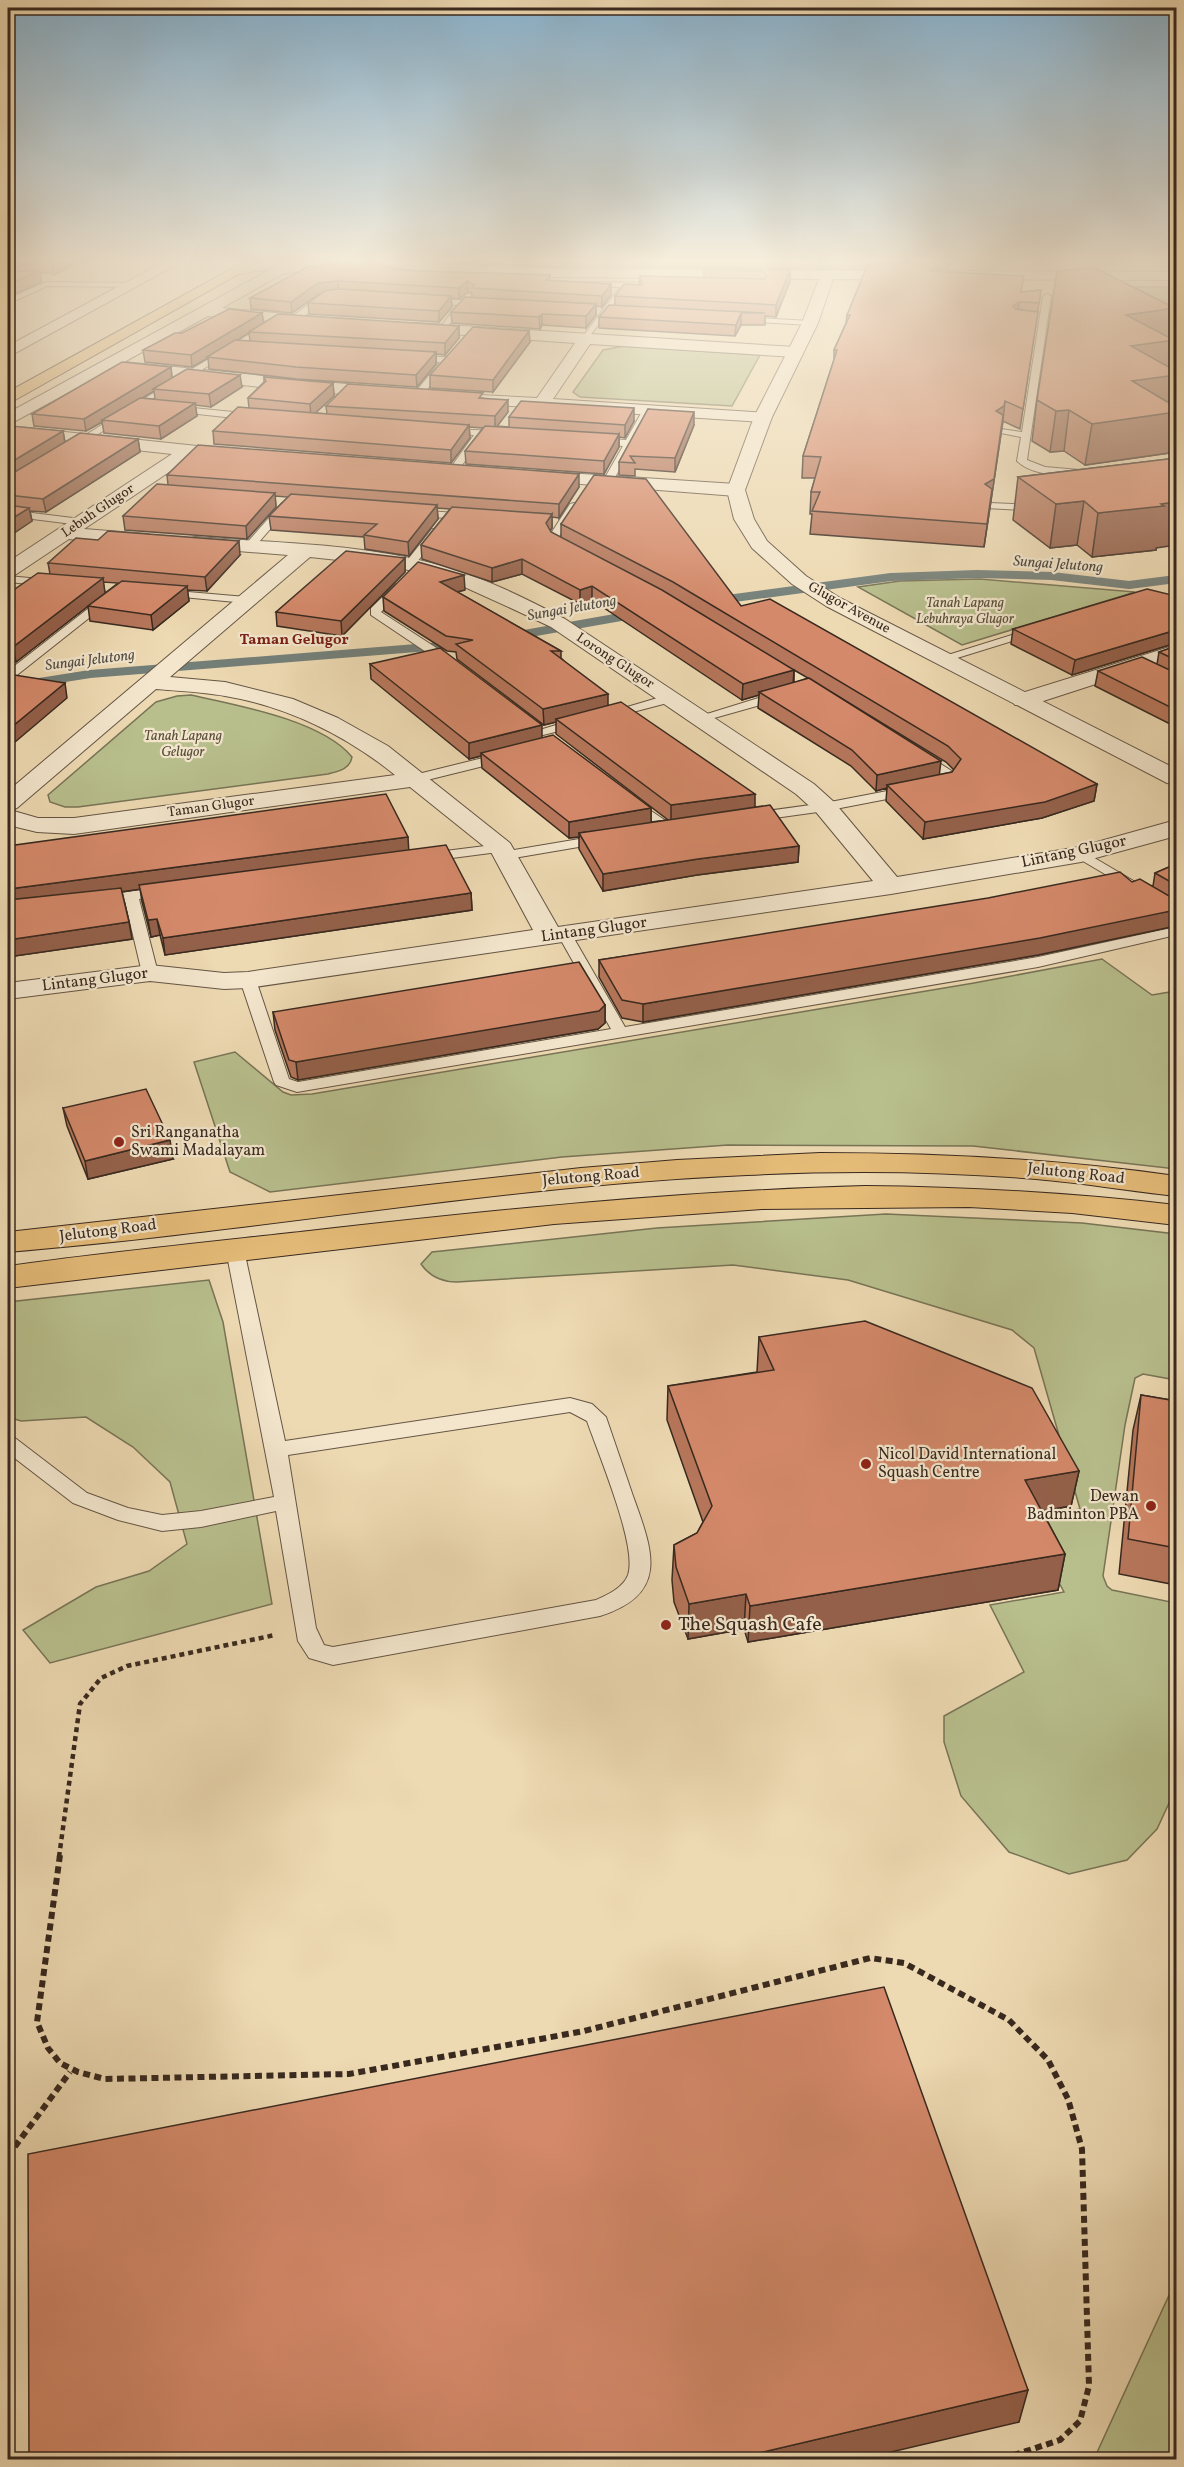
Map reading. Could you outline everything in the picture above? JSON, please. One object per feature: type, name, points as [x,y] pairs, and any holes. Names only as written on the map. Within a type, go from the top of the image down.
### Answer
[{"type":"main road","points":[[8,399],[47,377]]},
{"type":"main road","name":"Jelutong Road","points":[[8,1242],[607,1174],[722,1168],[826,1164],[1006,1167],[1112,1176],[1176,1186]]},
{"type":"main road","name":"Jelutong Road","points":[[8,1276],[655,1203],[913,1195],[1003,1198],[1125,1208],[1176,1215]]},
{"type":"street","points":[[8,420],[83,377]]},
{"type":"street","points":[[206,377],[343,394],[418,394],[519,406],[542,403],[763,417]]},
{"type":"street","points":[[542,403],[559,377]]},
{"type":"street","points":[[516,475],[591,487],[736,490],[763,417],[783,377]]},
{"type":"street","points":[[8,431],[188,451],[256,456]]},
{"type":"street","name":"Lebuh Glugor","points":[[8,571],[188,451]]},
{"type":"street","points":[[430,469],[474,472]]},
{"type":"street","name":"Glugor Avenue","points":[[736,490],[744,519],[759,544],[799,580],[833,602],[941,659],[1176,778]]},
{"type":"street","name":"Lorong Glugor","points":[[73,528],[174,542],[304,552],[415,565],[478,585],[558,623],[782,772],[825,807],[891,886]]},
{"type":"street","points":[[8,803],[304,552]]},
{"type":"street","points":[[1023,700],[1147,668],[1176,651]]},
{"type":"street","points":[[155,679],[225,690],[285,704],[330,723],[380,751],[504,851],[558,936]]},
{"type":"street","name":"Taman Glugor","points":[[8,817],[37,825],[74,826],[415,779]]},
{"type":"street","name":"Lintang Glugor","points":[[8,992],[150,973],[224,981],[248,981],[891,886],[1081,854],[1176,828]]},
{"type":"lane","points":[[64,451],[185,377]]},
{"type":"lane","points":[[418,394],[432,377]]},
{"type":"lane","points":[[1031,377],[1022,461],[1028,465],[1096,474]]},
{"type":"lane","points":[[138,405],[264,418]]},
{"type":"lane","points":[[584,558],[553,538],[557,522],[629,443],[647,410]]},
{"type":"lane","points":[[436,430],[481,433],[502,430],[511,435]]},
{"type":"lane","points":[[1002,430],[1025,432]]},
{"type":"lane","points":[[454,470],[481,433]]},
{"type":"lane","points":[[582,440],[629,443]]},
{"type":"lane","points":[[128,490],[151,492]]},
{"type":"lane","points":[[249,548],[288,503]]},
{"type":"lane","points":[[990,506],[1046,508]]},
{"type":"lane","points":[[403,512],[483,518]]},
{"type":"lane","points":[[8,513],[73,528]]},
{"type":"lane","points":[[449,515],[415,565],[375,610],[378,617],[436,651],[464,673]]},
{"type":"lane","points":[[8,579],[64,584]]},
{"type":"lane","points":[[8,676],[109,588]]},
{"type":"lane","points":[[155,592],[246,600]]},
{"type":"lane","points":[[941,659],[1042,628]]},
{"type":"lane","points":[[700,718],[798,690]]},
{"type":"lane","points":[[554,744],[534,728],[671,698]]},
{"type":"lane","points":[[735,819],[825,807],[938,785],[949,780],[948,772],[910,748]]},
{"type":"lane","points":[[415,779],[520,753]]},
{"type":"lane","points":[[620,793],[672,827],[644,832]]},
{"type":"lane","points":[[408,859],[504,851],[621,836]]},
{"type":"lane","points":[[1081,854],[1176,912]]},
{"type":"lane","points":[[86,902],[177,889]]},
{"type":"lane","points":[[130,895],[150,973]]},
{"type":"lane","points":[[248,981],[282,1082],[289,1086],[1038,962],[1176,932]]},
{"type":"lane","points":[[558,936],[620,1032]]},
{"type":"lane","points":[[235,1250],[277,1449],[305,1628],[309,1641],[317,1652],[333,1656],[600,1608],[623,1597],[638,1580],[642,1564],[641,1555],[596,1418],[585,1409],[570,1405],[277,1449]]},
{"type":"lane","points":[[8,1443],[80,1497],[125,1515],[162,1523],[201,1519],[285,1502]]},
{"type":"path","points":[[305,1628],[127,1666],[101,1678],[80,1704],[37,2022],[48,2051],[70,2072],[105,2079],[349,2074],[584,2031],[870,1958],[904,1963],[1009,2020],[1048,2060],[1068,2099],[1082,2149],[1089,2386],[1080,2421],[1060,2440],[999,2460]]},
{"type":"path","points":[[8,2156],[70,2072]]},
{"type":"green space","points":[[584,377],[748,377],[732,406],[580,397],[573,392]]},
{"type":"green space","name":"Tanah Lapang Lebuhraya Glugor","points":[[980,579],[1135,592],[962,645],[858,587],[900,581]]},
{"type":"green space","name":"Tanah Lapang Gelugor","points":[[191,695],[254,709],[300,724],[321,733],[338,744],[352,757],[351,761],[343,769],[328,774],[78,807],[65,807],[50,802],[48,795],[156,702]]},
{"type":"green space","points":[[1102,959],[1152,995],[1176,991],[1176,1169],[973,1146],[728,1145],[562,1157],[270,1192],[230,1172],[194,1062],[235,1052],[283,1092],[291,1095],[312,1094],[974,983]]},
{"type":"green space","points":[[886,1214],[1082,1223],[1176,1234],[1176,1380],[1143,1374],[1135,1378],[1125,1425],[1103,1576],[1107,1586],[1112,1590],[1176,1603],[1176,1788],[1157,1829],[1127,1860],[1069,1874],[1009,1852],[961,1796],[944,1742],[944,1716],[1024,1672],[990,1605],[1064,1592],[1024,1518],[1080,1509],[1034,1348],[1012,1330],[848,1280],[733,1265],[457,1282],[437,1278],[421,1264],[432,1252],[657,1228]]},
{"type":"green space","points":[[209,1280],[223,1322],[272,1604],[50,1663],[23,1630],[96,1587],[149,1571],[187,1544],[170,1482],[133,1447],[86,1417],[21,1421],[8,1417],[8,1302]]},
{"type":"green space","points":[[1176,2280],[1176,2459],[1094,2459]]},
{"type":"building","points":[[96,377],[154,377],[84,419],[32,414]]},
{"type":"building","points":[[173,377],[237,377],[209,394],[153,389]]},
{"type":"building","points":[[264,377],[333,383],[310,404],[248,398],[266,381]]},
{"type":"building","points":[[457,377],[495,377],[493,380]]},
{"type":"building","points":[[828,377],[1028,377],[1023,409],[1005,401],[1004,406],[996,411],[1003,415],[994,479],[985,484],[992,489],[987,524],[812,511],[820,492],[811,492],[821,457],[803,456]]},
{"type":"building","points":[[1041,377],[1160,377],[1132,381],[1176,407],[1176,412],[1092,424],[1069,410],[1056,411],[1037,400]]},
{"type":"building","points":[[348,384],[483,393],[479,398],[508,400],[495,416],[326,406]]},
{"type":"building","points":[[140,398],[195,403],[159,426],[102,420]]},
{"type":"building","points":[[521,401],[634,408],[625,425],[509,417]]},
{"type":"building","points":[[238,407],[469,425],[451,450],[213,431]]},
{"type":"building","points":[[648,409],[694,412],[675,458],[630,456],[635,463],[619,462]]},
{"type":"building","points":[[11,426],[63,431],[8,464],[8,428]]},
{"type":"building","points":[[485,426],[619,434],[604,461],[465,451]]},
{"type":"building","points":[[80,433],[138,439],[43,499],[8,495],[8,476]]},
{"type":"building","points":[[198,445],[579,474],[559,504],[167,475]]},
{"type":"building","points":[[1176,458],[1176,502],[1161,504],[1164,506],[1098,513],[1084,501],[1056,504],[1018,477]]},
{"type":"building","points":[[594,475],[646,479],[741,606],[770,599],[1097,784],[1045,802],[925,822],[887,785],[952,772],[961,759],[948,746],[673,582],[561,524]]},
{"type":"building","points":[[157,484],[275,493],[246,526],[123,516]]},
{"type":"building","points":[[291,494],[437,505],[408,542],[364,535],[377,524],[269,516]]},
{"type":"building","points":[[8,505],[29,508],[8,521]]},
{"type":"building","points":[[452,507],[552,514],[546,523],[551,532],[662,590],[794,670],[743,684],[592,586],[580,590],[522,559],[492,568],[421,545]]},
{"type":"building","points":[[108,531],[239,541],[205,577],[48,563],[76,538],[98,540]]},
{"type":"building","points":[[346,551],[405,558],[341,621],[276,612]]},
{"type":"building","points":[[418,562],[464,575],[440,582],[561,651],[551,651],[608,694],[543,709],[456,644],[473,640],[446,636],[383,597]]},
{"type":"building","points":[[38,573],[103,578],[13,647],[8,646],[8,594]]},
{"type":"building","points":[[122,581],[187,586],[151,615],[88,606]]},
{"type":"building","points":[[1147,589],[1176,596],[1176,630],[1075,660],[1013,629]]},
{"type":"building","points":[[1176,646],[1176,660],[1159,652]]},
{"type":"building","points":[[440,648],[542,725],[469,743],[370,664]]},
{"type":"building","points":[[1142,657],[1176,673],[1176,710],[1098,671]]},
{"type":"building","points":[[8,674],[65,683],[8,730]]},
{"type":"building","points":[[809,678],[941,761],[877,775],[852,750],[759,692]]},
{"type":"building","points":[[621,702],[755,794],[671,805],[556,719]]},
{"type":"building","points":[[553,735],[651,808],[569,822],[481,753]]},
{"type":"building","points":[[386,794],[408,837],[9,889],[8,846]]},
{"type":"building","points":[[770,805],[799,846],[603,874],[579,833]]},
{"type":"building","points":[[446,845],[471,893],[163,938],[157,919],[148,920],[139,885]]},
{"type":"building","points":[[1176,864],[1176,885],[1155,873]]},
{"type":"building","points":[[1120,872],[1132,882],[1140,879],[1176,900],[1176,910],[1040,938],[643,1004],[622,1000],[599,960],[988,898]]},
{"type":"building","points":[[121,888],[129,922],[8,940],[8,900]]},
{"type":"building","points":[[579,962],[605,1005],[599,1011],[296,1062],[289,1060],[273,1012]]},
{"type":"building","name":"Sri Ranganatha Swami Madalayam","points":[[146,1089],[170,1140],[85,1161],[63,1108]]},
{"type":"building","name":"Nicol David International Squash Centre","points":[[865,1321],[1032,1388],[1079,1471],[1025,1480],[1065,1554],[750,1606],[746,1594],[689,1604],[676,1567],[674,1545],[697,1533],[712,1506],[668,1386],[774,1370],[759,1337]]},
{"type":"building","name":"Dewan Badminton PBA","points":[[1141,1395],[1176,1401],[1176,1548],[1128,1539]]},
{"type":"building","points":[[884,1987],[1028,2390],[729,2460],[29,2460],[28,2154]]},
{"type":"waterway","name":"Sungai Jelutong","points":[[720,600],[891,577],[977,574],[1052,576],[1129,585],[1176,579]]},
{"type":"waterway","name":"Sungai Jelutong","points":[[513,636],[632,615]]},
{"type":"waterway","name":"Sungai Jelutong","points":[[8,687],[90,674],[454,645]]},
{"type":"place","name":"Sri Ranganatha Swami Madalayam","points":[[119,1142]]},
{"type":"place","name":"Nicol David International Squash Centre","points":[[866,1464]]},
{"type":"place","name":"Dewan Badminton PBA","points":[[1151,1506]]},
{"type":"place","name":"The Squash Cafe","points":[[666,1625]]},
{"type":"district","name":"Taman Gelugor","points":[[294,640]]}]
